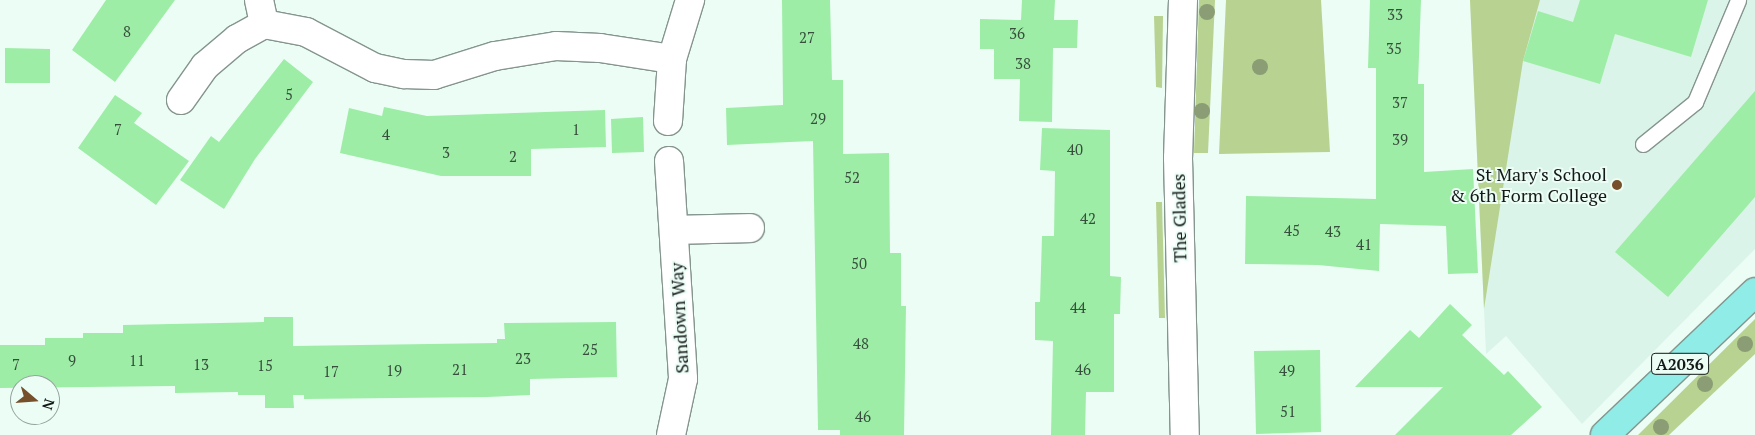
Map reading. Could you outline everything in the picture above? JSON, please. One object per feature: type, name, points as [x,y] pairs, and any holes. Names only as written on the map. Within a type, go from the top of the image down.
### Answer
[{"type":"main road","name":"A2036","points":[[1606,435],[1755,292]]},
{"type":"street","points":[[668,121],[672,59],[690,0]]},
{"type":"street","name":"The Glades","points":[[1183,0],[1178,158],[1185,435]]},
{"type":"street","points":[[181,100],[205,66],[237,39],[261,12],[306,32],[375,68],[404,74],[434,75],[495,56],[556,46],[600,48],[672,59]]},
{"type":"street","name":"Sandown Way","points":[[669,161],[675,230],[683,379],[671,435]]},
{"type":"street","points":[[675,230],[750,228]]},
{"type":"lane","points":[[1643,144],[1696,102],[1738,0]]},
{"type":"shaded area","name":"St Mary's School & 6th Form College","points":[[1470,0],[1755,0],[1755,249],[1582,424],[1506,336],[1486,354]]},
{"type":"green space","points":[[1199,0],[1215,0],[1208,153],[1194,153]]},
{"type":"green space","points":[[1226,0],[1321,0],[1330,152],[1219,154]]},
{"type":"green space","points":[[1470,0],[1540,0],[1523,61],[1484,309]]},
{"type":"green space","points":[[1154,16],[1163,16],[1162,88],[1156,87]]},
{"type":"green space","points":[[1156,202],[1162,202],[1165,318],[1159,318]]},
{"type":"green space","points":[[1755,319],[1755,354],[1669,435],[1638,435]]},
{"type":"building","points":[[106,0],[175,0],[115,82],[72,50]]},
{"type":"building","points":[[782,0],[830,0],[832,80],[843,80],[843,154],[889,153],[890,253],[901,253],[901,306],[906,306],[904,435],[840,435],[840,430],[818,430],[813,141],[727,145],[726,108],[783,105]]},
{"type":"building","points":[[1022,0],[1055,0],[1054,20],[1078,20],[1077,48],[1053,48],[1052,122],[1019,121],[1020,79],[994,79],[994,49],[980,49],[980,19],[1021,20]]},
{"type":"building","points":[[1370,0],[1421,0],[1418,84],[1424,84],[1424,172],[1473,169],[1478,273],[1448,274],[1446,226],[1380,224],[1379,271],[1318,265],[1245,264],[1246,196],[1376,199],[1376,68],[1368,68]]},
{"type":"building","points":[[1580,0],[1708,0],[1691,57],[1615,34],[1600,84],[1523,61],[1538,11],[1573,22]]},
{"type":"building","points":[[5,48],[50,49],[50,83],[5,83]]},
{"type":"building","points":[[284,59],[313,82],[255,159],[224,209],[180,180],[211,136],[219,142]]},
{"type":"building","points":[[1755,91],[1755,197],[1668,297],[1615,252]]},
{"type":"building","points":[[115,95],[142,113],[134,123],[189,161],[156,205],[78,148]]},
{"type":"building","points":[[384,107],[427,116],[605,110],[606,147],[531,149],[531,176],[441,176],[340,153],[349,108],[382,116]]},
{"type":"building","points":[[643,117],[644,152],[612,153],[611,119]]},
{"type":"building","points":[[1042,128],[1110,130],[1110,276],[1121,277],[1120,314],[1114,314],[1114,392],[1086,392],[1085,435],[1051,435],[1053,341],[1035,340],[1035,302],[1040,302],[1042,236],[1054,236],[1055,171],[1040,170]]},
{"type":"building","points":[[1450,304],[1472,325],[1462,335],[1504,375],[1508,371],[1542,407],[1511,435],[1395,435],[1443,387],[1355,387],[1410,330],[1419,338]]},
{"type":"building","points":[[264,317],[293,317],[293,346],[497,343],[497,339],[505,339],[504,323],[616,322],[617,377],[530,379],[530,395],[304,399],[304,395],[293,395],[294,408],[265,408],[265,395],[238,395],[238,392],[175,393],[175,386],[60,387],[60,375],[10,375],[10,388],[0,388],[0,345],[45,345],[45,338],[83,338],[83,333],[123,333],[123,325],[264,322]]},
{"type":"building","points":[[1320,350],[1321,432],[1256,434],[1254,351]]},
{"type":"place","name":"St Mary's School & 6th Form College","points":[[1617,185]]}]
